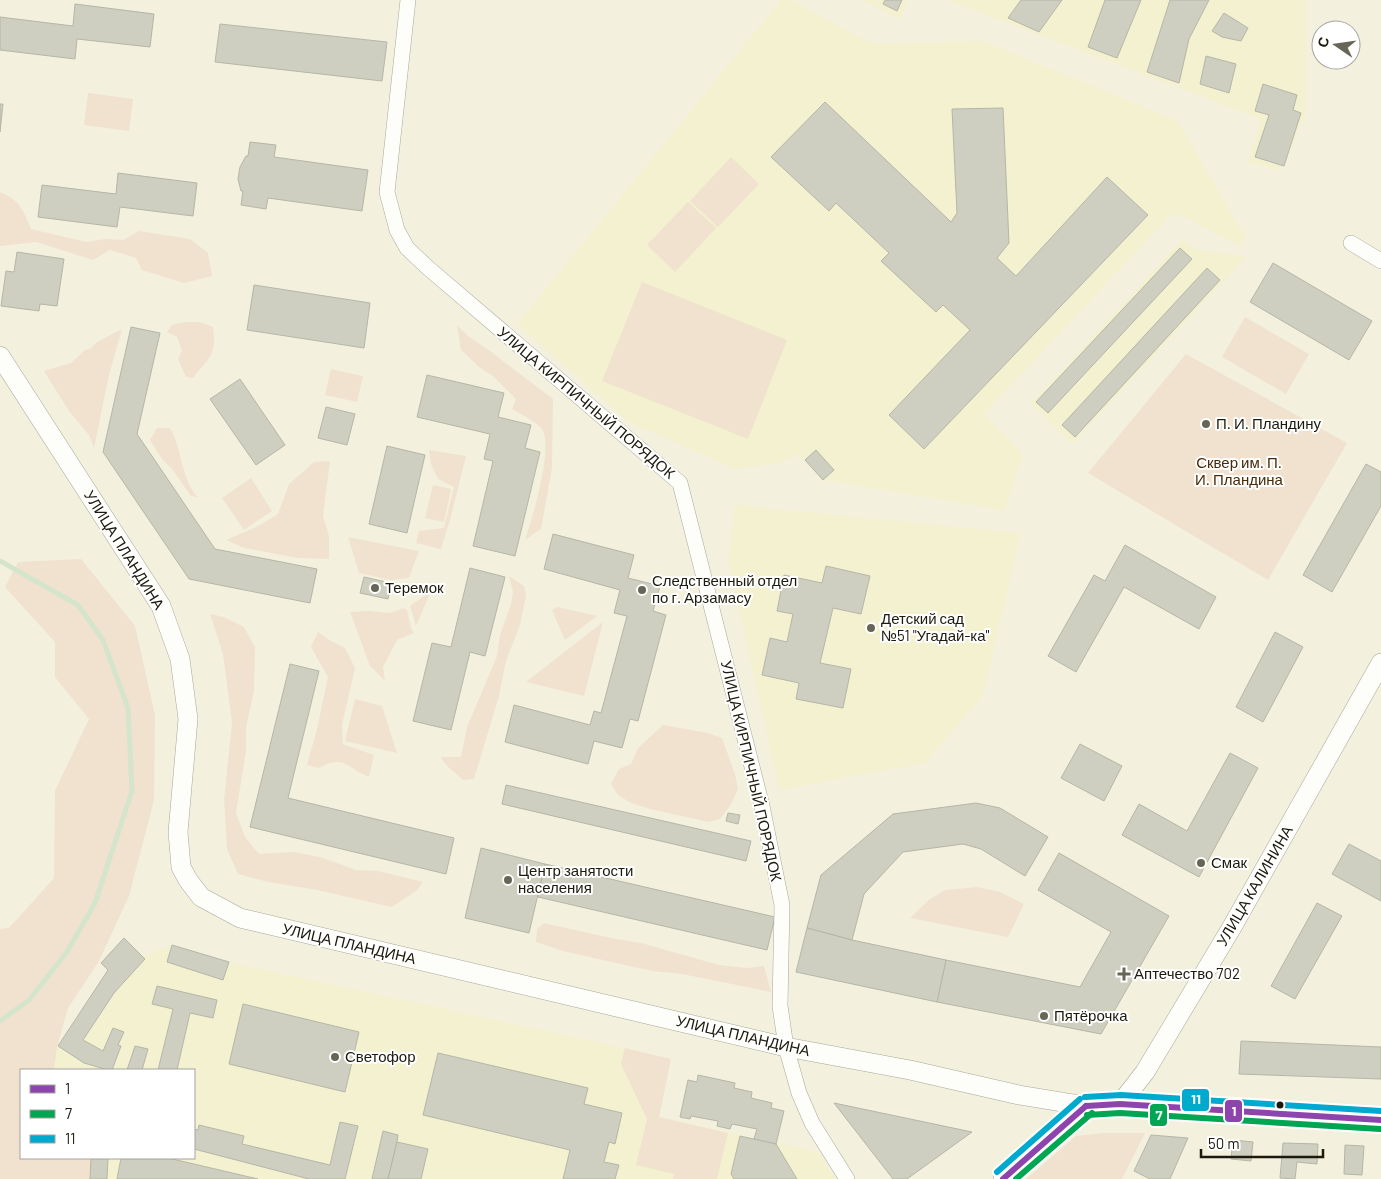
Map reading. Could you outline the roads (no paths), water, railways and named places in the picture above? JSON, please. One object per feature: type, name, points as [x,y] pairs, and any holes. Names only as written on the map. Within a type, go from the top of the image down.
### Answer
[{"type":"street","name":"УЛИЦА КИРПИЧНЫЙ ПОРЯДОК","points":[[408,0],[387,192],[397,230],[407,248],[427,268],[680,483],[762,806],[782,905],[780,1006],[786,1047],[799,1093],[812,1123],[847,1179]]},
{"type":"street","points":[[1351,243],[1381,262]]},
{"type":"street","name":"УЛИЦА ПЛАНДИНА","points":[[0,356],[161,606],[180,658],[188,719],[178,832],[181,867],[201,897],[240,918],[786,1047],[910,1070],[1019,1095],[1086,1106],[1120,1104],[1381,1120]]},
{"type":"street","name":"УЛИЦА КАЛИНИНА","points":[[1120,1104],[1145,1072],[1232,927],[1381,663]]},
{"type":"street","points":[[1003,1179],[1086,1106]]},
{"type":"waterway","points":[[0,561],[78,605],[103,640],[128,708],[132,791],[95,903],[67,952],[29,1000],[0,1021]]},
{"type":"place","name":"П. И. Пландину","points":[[1206,424]]},
{"type":"place","name":"Теремок","points":[[375,588]]},
{"type":"place","name":"Следственный отдел по г. Арзамасу","points":[[642,590]]},
{"type":"place","name":"Детский сад №51 \"Угадай-ка\"","points":[[871,628]]},
{"type":"place","name":"Смак","points":[[1201,863]]},
{"type":"place","name":"Центр занятости населения","points":[[508,880]]},
{"type":"place","name":"Аптечество 702","points":[[1124,974]]},
{"type":"place","name":"Пятёрочка","points":[[1044,1016]]},
{"type":"place","name":"Светофор","points":[[335,1057]]},
{"type":"park label","name":"Сквер им. П. И. Пландина","points":[[1239,472]]}]
